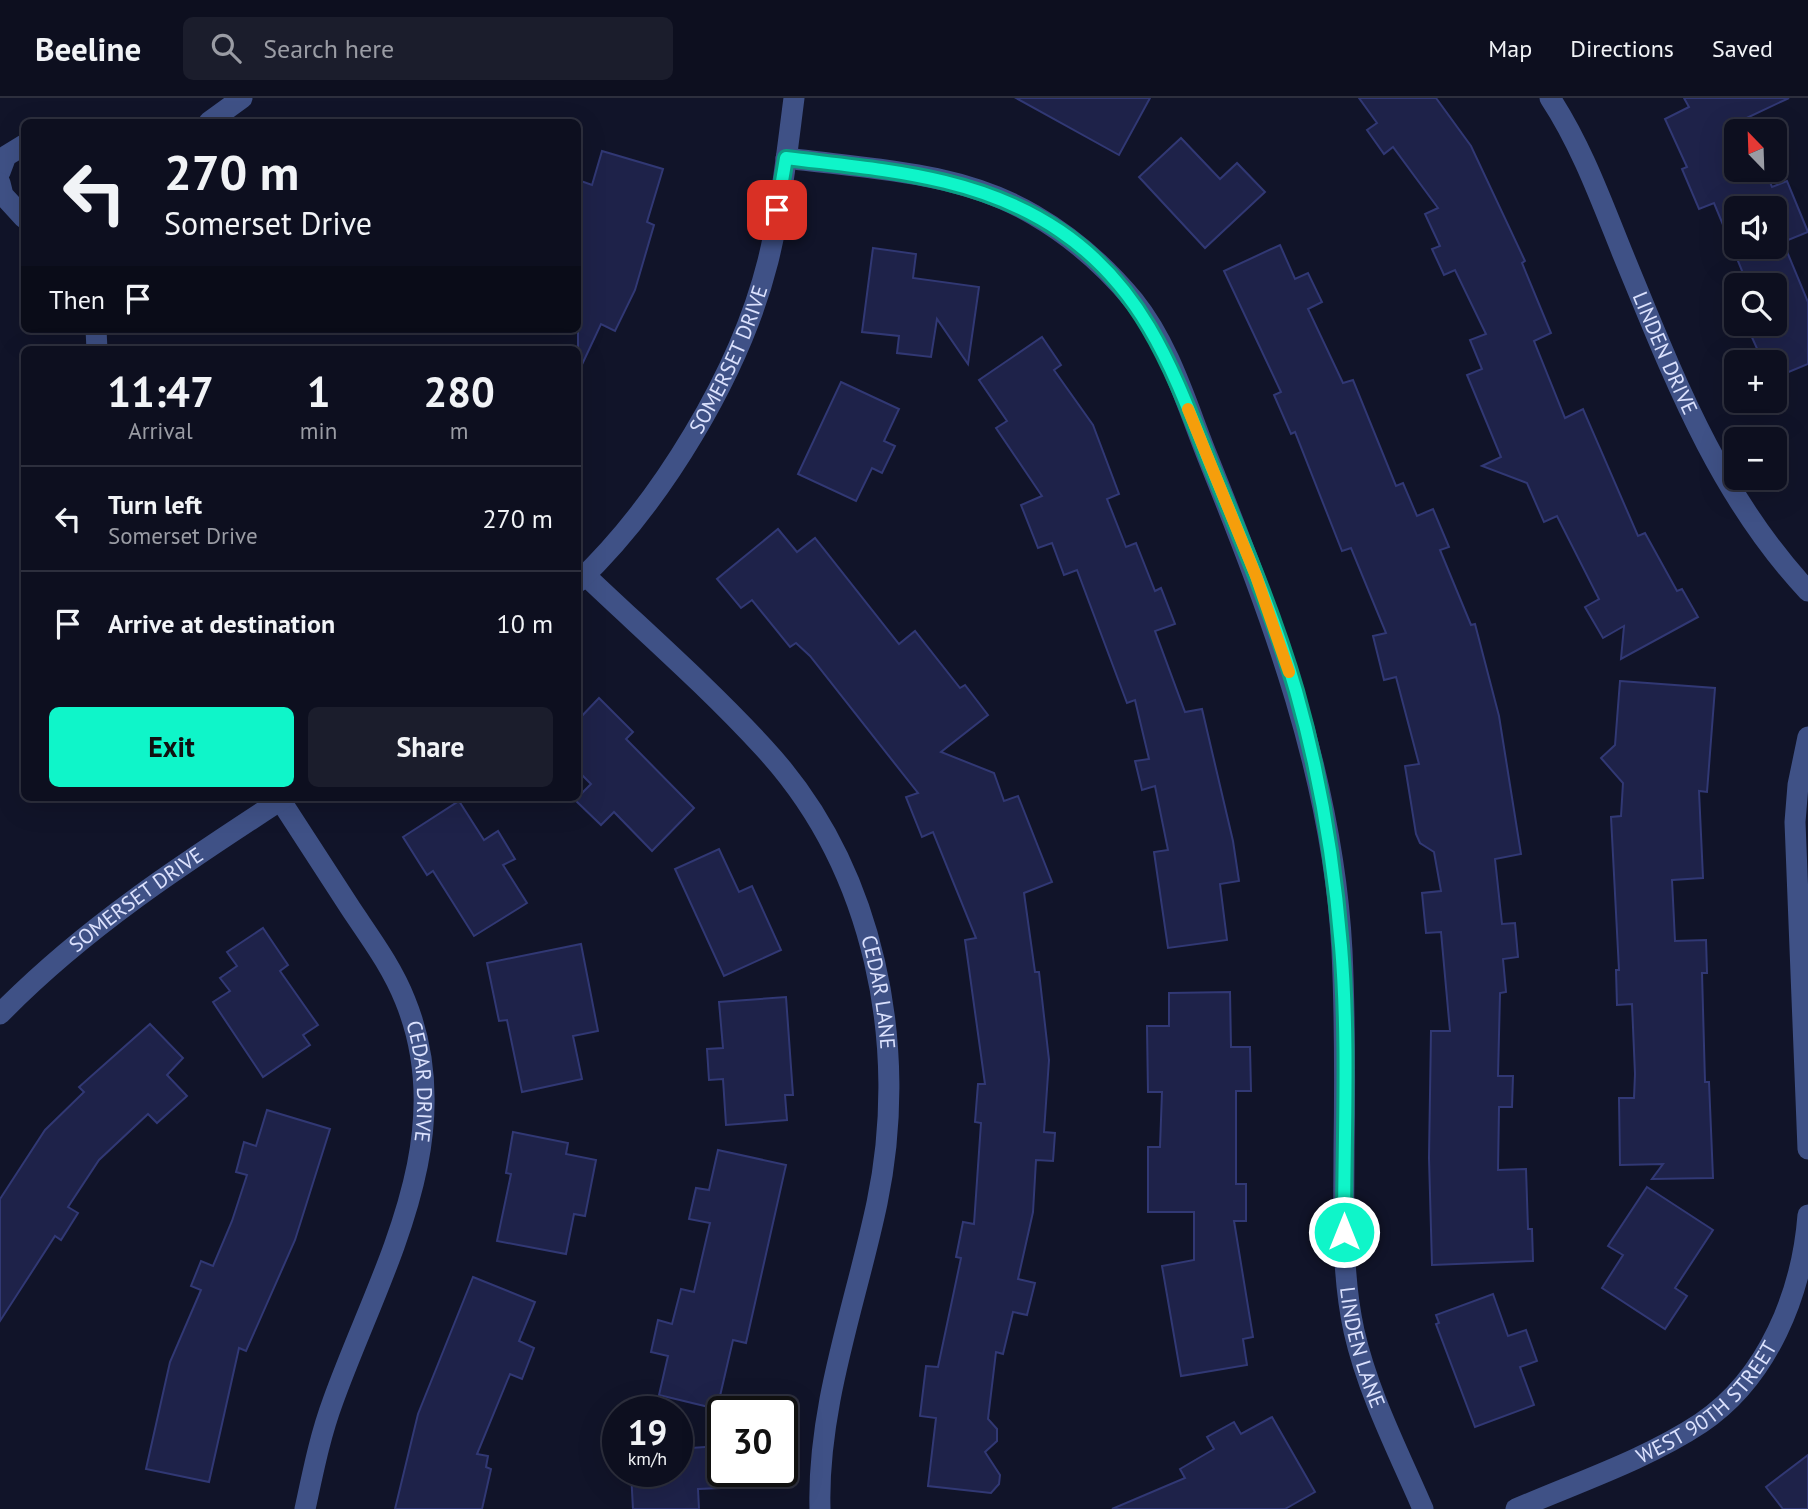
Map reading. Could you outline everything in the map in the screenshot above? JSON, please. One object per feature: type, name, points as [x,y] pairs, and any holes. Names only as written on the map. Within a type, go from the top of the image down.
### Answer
[{"type":"street","points":[[213,119],[242,98]]},
{"type":"street","name":"SOMERSET DRIVE","points":[[581,578],[642,511],[699,426],[742,334],[768,261],[794,98]]},
{"type":"street","name":"LINDEN DRIVE","points":[[1550,98],[1592,177],[1696,429],[1740,506],[1781,562],[1808,591]]},
{"type":"street","points":[[0,172],[6,156],[21,147]]},
{"type":"street","name":"LINDEN LANE","points":[[786,158],[939,178],[1001,198],[1031,213],[1087,252],[1134,302],[1170,364],[1256,576],[1296,691],[1322,808],[1341,946],[1345,1048],[1343,1258],[1355,1333],[1377,1401],[1423,1509]]},
{"type":"street","points":[[0,183],[3,195],[21,215]]},
{"type":"street","name":"CEDAR LANE","points":[[581,578],[765,749],[808,806],[846,877],[873,954],[888,1044],[890,1116],[878,1200],[821,1453],[820,1509]]},
{"type":"street","points":[[1808,737],[1798,785],[1795,822],[1808,1149]]},
{"type":"street","name":"SOMERSET DRIVE","points":[[0,1014],[72,946],[119,908],[278,801]]},
{"type":"street","name":"CEDAR DRIVE","points":[[282,801],[388,966],[406,1002],[424,1080],[423,1144],[417,1176],[402,1226],[332,1402],[305,1509]]},
{"type":"street","name":"WEST 90TH STREET","points":[[1516,1509],[1665,1444],[1703,1421],[1744,1383],[1773,1341],[1796,1289],[1806,1244],[1808,1216]]},
{"type":"building","points":[[1016,98],[1150,98],[1119,155]]},
{"type":"building","points":[[1359,98],[1436,98],[1471,146],[1525,261],[1522,263],[1551,333],[1534,341],[1565,418],[1583,409],[1638,536],[1645,533],[1677,591],[1682,589],[1698,617],[1621,659],[1624,626],[1603,638],[1585,607],[1599,599],[1557,516],[1544,522],[1527,483],[1482,466],[1501,457],[1467,375],[1482,369],[1470,340],[1486,334],[1455,270],[1444,275],[1432,249],[1440,246],[1425,214],[1438,208],[1393,147],[1384,154],[1367,130],[1377,123]]},
{"type":"building","points":[[1684,98],[1789,98],[1744,119],[1724,119],[1724,182],[1770,182],[1772,187],[1787,181],[1808,232],[1787,240],[1787,196],[1724,196],[1724,227],[1714,203],[1699,209],[1682,169],[1687,167],[1665,119],[1689,107]]},
{"type":"building","points":[[1181,138],[1220,179],[1237,163],[1265,192],[1205,248],[1139,177]]},
{"type":"building","points":[[602,151],[663,169],[647,222],[654,225],[635,290],[615,331],[601,324],[581,367],[578,333],[581,333],[581,181],[592,185]]},
{"type":"building","points":[[1280,245],[1295,279],[1308,273],[1322,302],[1308,309],[1343,383],[1353,380],[1396,486],[1403,483],[1417,516],[1433,509],[1449,547],[1440,550],[1471,625],[1475,624],[1499,716],[1521,854],[1495,859],[1502,924],[1515,923],[1518,957],[1503,959],[1506,992],[1500,993],[1498,1076],[1513,1076],[1512,1107],[1499,1107],[1498,1170],[1526,1169],[1528,1229],[1532,1229],[1533,1261],[1432,1265],[1429,1158],[1431,1031],[1450,1031],[1441,932],[1426,933],[1422,893],[1441,891],[1434,852],[1420,843],[1416,834],[1405,766],[1419,764],[1396,677],[1384,680],[1373,636],[1386,633],[1351,548],[1342,551],[1295,432],[1291,434],[1274,395],[1281,392],[1224,271]]},
{"type":"building","points":[[873,248],[916,254],[913,278],[979,287],[968,364],[937,319],[931,357],[897,353],[899,336],[862,332]]},
{"type":"building","points":[[1787,252],[1808,302],[1808,364],[1787,373],[1787,350],[1758,350],[1751,336],[1787,336],[1787,273],[1743,273],[1737,259],[1787,259]]},
{"type":"building","points":[[1042,337],[1061,365],[1054,370],[1093,425],[1119,494],[1107,499],[1126,547],[1136,543],[1155,591],[1161,588],[1175,624],[1155,631],[1185,712],[1202,709],[1233,841],[1239,881],[1220,884],[1227,940],[1168,948],[1154,852],[1168,850],[1155,786],[1142,790],[1135,761],[1149,759],[1135,700],[1127,703],[1077,570],[1064,575],[1052,543],[1038,548],[1021,505],[1042,496],[996,428],[1007,421],[979,380]]},
{"type":"building","points":[[841,382],[899,409],[884,441],[895,446],[882,473],[872,468],[856,501],[798,474]]},
{"type":"building","points":[[778,529],[797,552],[815,538],[899,644],[915,631],[960,688],[965,685],[988,715],[941,752],[994,773],[1004,801],[1018,796],[1052,882],[1024,893],[1035,972],[1039,972],[1049,1060],[1044,1132],[1055,1133],[1053,1161],[1036,1160],[1033,1212],[1018,1279],[1035,1283],[1027,1315],[1013,1312],[1003,1354],[996,1352],[988,1419],[997,1429],[997,1441],[985,1452],[1000,1475],[999,1484],[991,1493],[928,1486],[936,1418],[920,1416],[926,1366],[938,1367],[961,1258],[956,1257],[963,1222],[974,1224],[981,1123],[975,1122],[978,1084],[985,1084],[965,940],[976,938],[933,832],[922,837],[906,797],[918,793],[810,656],[796,643],[790,647],[752,600],[741,608],[717,579]]},
{"type":"building","points":[[1620,681],[1715,688],[1707,792],[1699,791],[1703,878],[1672,880],[1675,941],[1706,940],[1707,973],[1702,973],[1705,1082],[1709,1082],[1713,1178],[1652,1179],[1663,1164],[1620,1165],[1619,1098],[1634,1098],[1635,1074],[1632,1004],[1617,1005],[1616,970],[1619,970],[1611,817],[1621,816],[1623,783],[1601,758],[1615,745]]},
{"type":"building","points":[[599,698],[633,732],[626,739],[694,808],[652,851],[614,812],[601,825],[576,801],[581,801],[581,794],[591,784],[581,774],[581,717]]},
{"type":"building","points":[[459,801],[484,840],[498,831],[515,859],[503,865],[527,903],[474,936],[433,871],[427,875],[403,837]]},
{"type":"building","points":[[719,849],[739,892],[752,886],[781,950],[724,976],[675,869]]},
{"type":"building","points":[[263,928],[288,965],[280,971],[318,1025],[303,1035],[310,1045],[263,1077],[213,1002],[230,991],[220,978],[237,966],[227,952]]},
{"type":"building","points":[[581,944],[598,1031],[573,1036],[582,1079],[522,1092],[507,1020],[499,1021],[487,963]]},
{"type":"building","points":[[1230,992],[1231,1047],[1250,1047],[1251,1091],[1236,1091],[1236,1184],[1246,1184],[1246,1221],[1234,1221],[1253,1337],[1243,1339],[1247,1365],[1181,1376],[1162,1266],[1194,1260],[1194,1212],[1148,1212],[1148,1147],[1160,1147],[1162,1092],[1148,1092],[1147,1026],[1169,1026],[1169,993]]},
{"type":"building","points":[[786,997],[793,1095],[785,1095],[787,1120],[726,1125],[723,1079],[709,1080],[707,1049],[723,1048],[719,1002]]},
{"type":"building","points":[[150,1024],[183,1058],[167,1075],[187,1096],[157,1123],[148,1114],[99,1160],[68,1207],[78,1213],[61,1240],[55,1236],[0,1321],[0,1199],[45,1130],[84,1092],[79,1087]]},
{"type":"building","points":[[267,1110],[330,1129],[295,1240],[246,1351],[239,1348],[209,1482],[146,1469],[170,1362],[201,1290],[191,1286],[201,1261],[213,1266],[247,1175],[236,1172],[244,1142],[256,1146]]},
{"type":"building","points":[[513,1132],[568,1143],[566,1154],[596,1160],[585,1216],[574,1214],[566,1254],[497,1241],[511,1174],[506,1173]]},
{"type":"building","points":[[718,1150],[786,1165],[746,1343],[733,1340],[720,1396],[707,1396],[707,1407],[693,1403],[693,1396],[659,1395],[668,1356],[651,1352],[658,1320],[672,1324],[681,1289],[694,1292],[710,1223],[689,1219],[696,1188],[709,1190]]},
{"type":"building","points":[[1647,1187],[1713,1230],[1675,1288],[1687,1296],[1665,1329],[1602,1288],[1623,1255],[1608,1246]]},
{"type":"building","points":[[473,1277],[535,1302],[519,1341],[534,1348],[522,1379],[510,1374],[477,1454],[488,1456],[486,1467],[491,1469],[482,1509],[395,1509],[418,1414]]},
{"type":"building","points":[[1493,1294],[1508,1336],[1526,1330],[1537,1361],[1520,1367],[1534,1405],[1475,1427],[1436,1324],[1439,1323],[1436,1315]]},
{"type":"building","points":[[1272,1417],[1315,1492],[1285,1509],[1112,1509],[1185,1478],[1180,1469],[1214,1449],[1207,1437],[1234,1422],[1241,1434]]},
{"type":"building","points":[[707,1447],[707,1487],[721,1488],[698,1489],[699,1509],[633,1509],[632,1487],[693,1487],[693,1448]]},
{"type":"building","points":[[1808,1455],[1808,1509],[1783,1509],[1766,1487]]},
{"type":"slow traffic","points":[[1188,409],[1256,576],[1289,672]]},
{"type":"route","points":[[777,210],[786,158],[939,178],[970,187],[1031,213],[1074,241],[1134,302],[1153,330],[1170,364],[1256,576],[1296,691],[1327,834],[1341,946],[1345,1048],[1344,1232]]}]
